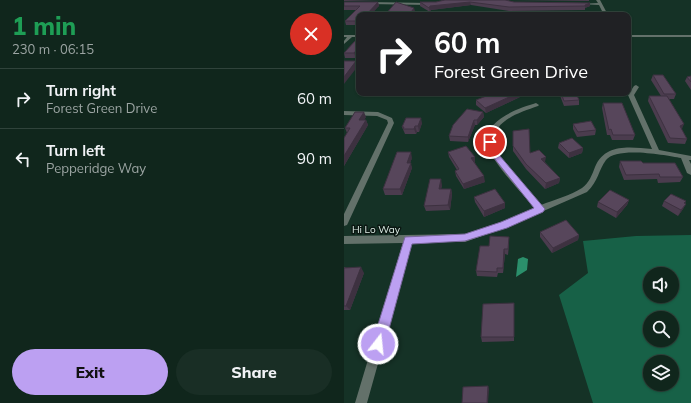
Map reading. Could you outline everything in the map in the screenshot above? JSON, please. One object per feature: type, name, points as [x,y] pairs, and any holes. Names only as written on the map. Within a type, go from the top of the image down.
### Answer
[{"type":"street","points":[[373,4],[376,0]]},
{"type":"street","points":[[578,4],[599,2],[604,12]]},
{"type":"street","points":[[366,4],[436,4]]},
{"type":"street","points":[[344,36],[356,36]]},
{"type":"street","points":[[344,43],[351,36]]},
{"type":"street","points":[[631,36],[691,36]]},
{"type":"street","points":[[636,87],[632,96],[657,153],[688,157],[691,173]]},
{"type":"street","points":[[536,105],[513,114],[499,123],[491,134],[490,142],[497,157],[540,209]]},
{"type":"street","points":[[344,114],[383,114],[390,119],[391,123],[344,223]]},
{"type":"street","name":"Hi Lo Way","points":[[344,240],[465,238],[504,225],[573,196],[589,186],[597,174],[603,158],[608,153],[625,150],[657,153]]},
{"type":"street","points":[[361,403],[408,240]]},
{"type":"shaded area","points":[[691,235],[691,403],[593,403],[559,295],[588,273],[583,241],[636,236]]},
{"type":"shaded area","points":[[523,257],[528,259],[527,270],[516,277],[518,259]]},
{"type":"building","points":[[445,0],[505,0],[514,2],[590,3],[585,6],[509,7],[470,2],[430,6],[429,8],[420,2],[436,2]]},
{"type":"building","points":[[344,2],[378,2],[369,12],[356,12],[356,21],[345,21],[360,6],[344,6]]},
{"type":"building","points":[[396,2],[414,8],[411,12],[388,12]]},
{"type":"building","points":[[356,41],[356,51],[354,53],[344,53]]},
{"type":"building","points":[[344,61],[356,61],[344,77]]},
{"type":"building","points":[[653,75],[663,75],[676,94],[664,94]]},
{"type":"building","points":[[691,76],[691,82],[687,77]]},
{"type":"building","points":[[486,96],[511,96],[485,108],[476,100]]},
{"type":"building","points":[[562,96],[577,96],[579,100],[564,101]]},
{"type":"building","points":[[649,96],[667,96],[684,124],[680,126],[687,139],[670,138]]},
{"type":"building","points":[[603,103],[622,103],[635,135],[613,135],[611,129],[609,130]]},
{"type":"building","points":[[467,109],[483,112],[477,120],[474,120],[468,137],[449,136],[453,125]]},
{"type":"building","points":[[355,112],[364,112],[359,120],[366,120],[344,156],[344,138],[350,128],[345,128]]},
{"type":"building","points":[[406,118],[421,118],[418,126],[415,126],[414,129],[403,129],[404,127],[402,127]]},
{"type":"building","points":[[591,121],[596,130],[578,132],[573,124]]},
{"type":"building","points":[[529,129],[530,153],[539,150],[546,157],[541,159],[560,178],[546,183],[526,164],[513,146],[513,131]]},
{"type":"building","points":[[572,138],[583,148],[569,153],[559,143]]},
{"type":"building","points":[[466,146],[475,157],[471,158],[484,176],[463,184],[455,171],[459,169],[448,152]]},
{"type":"building","points":[[397,152],[411,152],[407,163],[411,163],[400,189],[383,189]]},
{"type":"building","points":[[620,161],[675,163],[683,177],[660,177],[659,174],[626,175]]},
{"type":"building","points":[[430,179],[441,179],[439,189],[451,189],[448,205],[424,206]]},
{"type":"building","points":[[495,189],[505,203],[484,211],[474,197]]},
{"type":"building","points":[[610,190],[629,200],[617,212],[598,202]]},
{"type":"building","points":[[671,194],[686,201],[684,203],[686,204],[681,210],[664,201]]},
{"type":"building","points":[[566,220],[579,235],[553,248],[540,232]]},
{"type":"building","points":[[490,236],[509,237],[508,249],[504,249],[503,268],[497,268],[497,272],[476,271],[480,246],[489,246]]},
{"type":"building","points":[[361,267],[346,306],[344,306],[344,268]]},
{"type":"building","points":[[514,303],[514,337],[481,337],[483,304]]},
{"type":"building","points":[[488,386],[487,403],[462,403],[463,387]]},
{"type":"route","points":[[378,344],[408,240],[465,238],[504,225],[540,209],[497,157],[490,142]]}]
